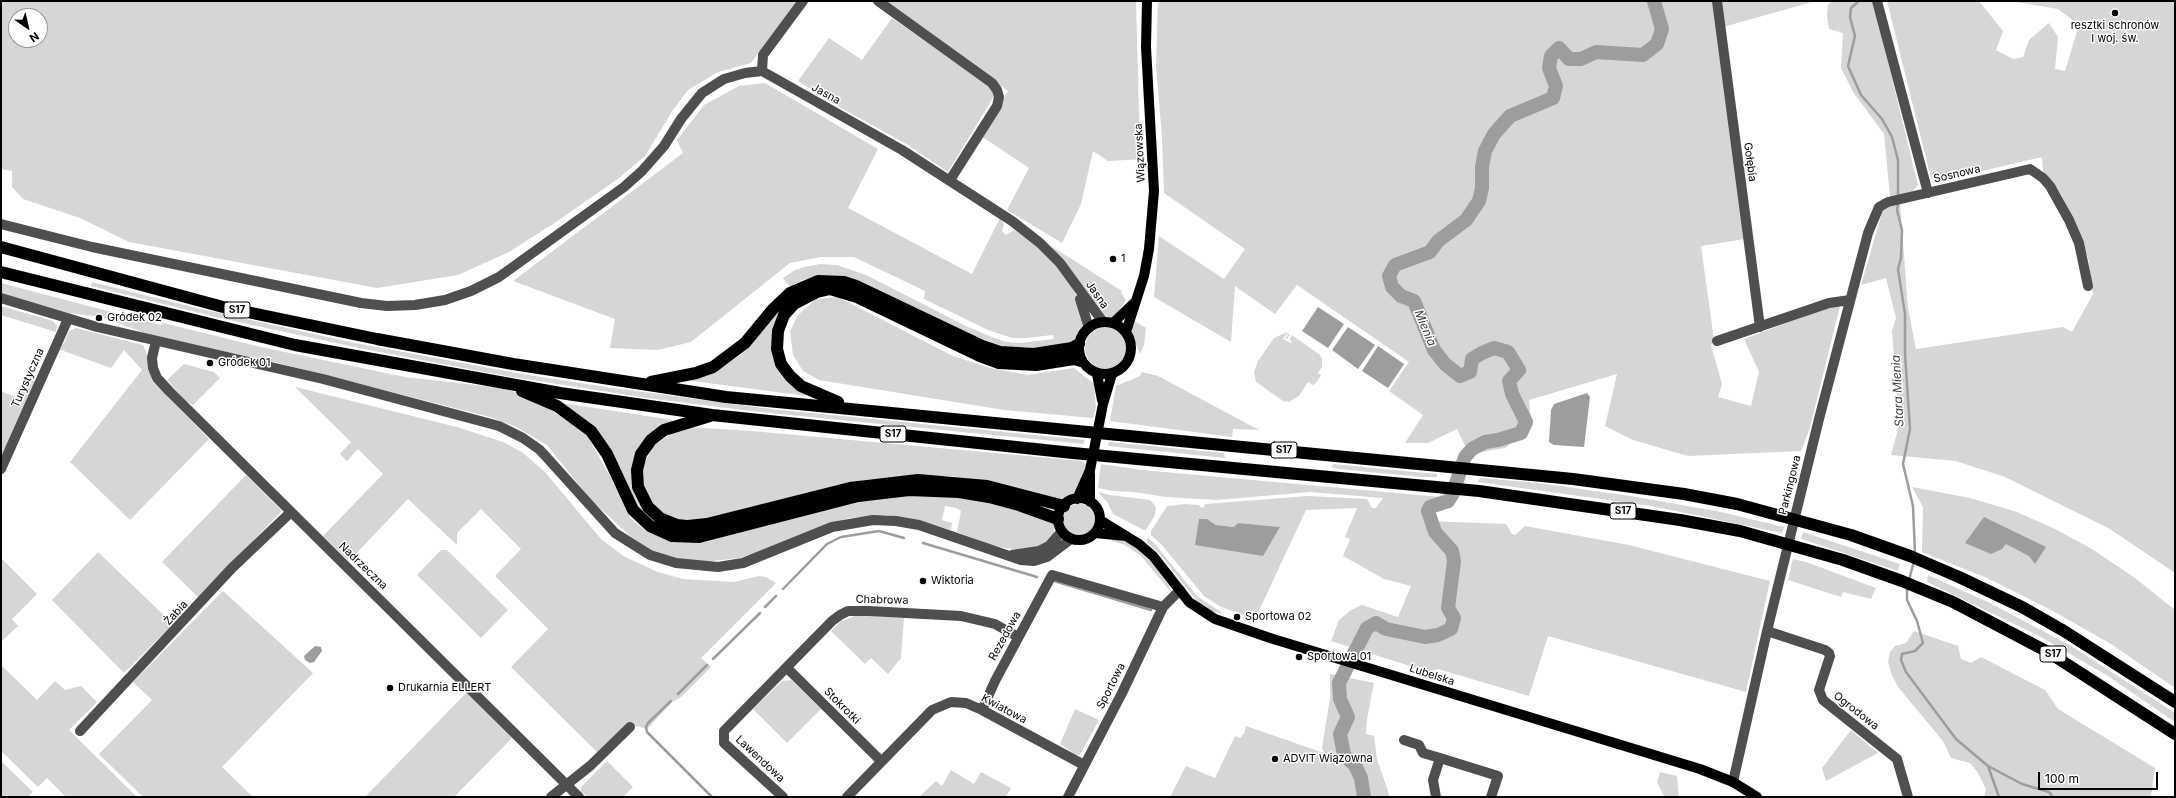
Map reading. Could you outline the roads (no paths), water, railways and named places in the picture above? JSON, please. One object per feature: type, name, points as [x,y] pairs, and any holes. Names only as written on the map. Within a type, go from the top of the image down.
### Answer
[{"type":"highway","name":"S17","points":[[1,247],[238,310],[377,339],[513,364],[726,397],[856,408],[1078,431],[1488,470],[1684,494],[1769,511],[1818,525],[1881,546],[1940,569],[2034,614],[2110,659],[2175,702]]},
{"type":"highway","name":"S17","points":[[1,272],[295,345],[504,384],[712,415],[1073,453],[1479,491],[1685,521],[1765,538],[1812,550],[1877,572],[1922,589],[1981,616],[2048,652],[2175,734]]},
{"type":"highway","points":[[638,383],[670,379],[713,367],[745,343],[773,309],[790,292],[818,281],[831,280],[850,284],[982,346],[1000,352],[1034,354],[1072,348],[1079,344]]},
{"type":"highway","points":[[856,408],[824,397],[801,386],[790,376],[781,364],[777,349],[778,331],[784,315],[794,304],[817,292],[830,289],[857,297],[980,356],[1000,363],[1036,365],[1074,359],[1082,361]]},
{"type":"highway","points":[[504,384],[557,406],[584,425],[602,445],[633,510],[650,526],[672,536],[699,536],[839,500],[858,496],[909,490],[959,492],[990,497],[1019,505],[1058,519]]},
{"type":"highway","points":[[712,415],[664,430],[651,440],[641,454],[637,470],[638,487],[648,507],[660,518],[676,525],[687,526],[707,524],[850,488],[911,481],[933,480],[987,486],[1064,506]]},
{"type":"main road","name":"Wiązowska","points":[[1126,332],[1134,303],[1144,276],[1149,249],[1154,191],[1154,159],[1146,53],[1147,1]]},
{"type":"main road","name":"Wiązowska","points":[[1113,323],[1134,303]]},
{"type":"main road","points":[[1103,322],[1113,323],[1126,332],[1131,341],[1130,356],[1124,367],[1112,374],[1098,374],[1088,369],[1082,361],[1079,344],[1082,335],[1089,328],[1103,322]]},
{"type":"main road","points":[[1098,374],[1103,404]]},
{"type":"main road","points":[[1090,502],[1090,470],[1103,404],[1112,374]]},
{"type":"main road","points":[[1077,499],[1090,470]]},
{"type":"main road","points":[[1077,499],[1090,502],[1098,509],[1100,520],[1095,533],[1084,540],[1072,539],[1062,531],[1058,519],[1064,506],[1069,501],[1077,499]]},
{"type":"main road","name":"Lubelska","points":[[1100,520],[1126,536],[1153,556],[1189,602],[1215,619],[1514,713],[1700,769],[1733,782],[1757,797]]},
{"type":"main road","points":[[1095,533],[1126,536]]},
{"type":"street","points":[[1,224],[92,247],[361,303],[387,306],[415,305],[446,300],[471,291],[499,277],[624,187],[642,171],[659,151],[681,119],[702,93],[724,79],[746,73],[762,71],[763,55],[803,1]]},
{"type":"street","points":[[878,1],[992,83],[997,90],[999,98],[997,106],[950,180]]},
{"type":"street","name":"Gołębia","points":[[1717,1],[1760,326]]},
{"type":"street","name":"Sosnowa","points":[[1877,1],[1928,193],[2030,168],[2043,178],[2050,186],[2069,220],[2079,243],[2088,286]]},
{"type":"street","name":"Jasna","points":[[762,71],[902,150],[1012,221],[1040,243],[1060,263],[1103,322]]},
{"type":"street","name":"Parkingowa","points":[[1733,782],[1767,631],[1868,233],[1879,207],[1888,202],[1928,193]]},
{"type":"street","name":"Jasna","points":[[1073,280],[1089,328]]},
{"type":"street","points":[[1,298],[68,319],[156,341],[323,379],[499,426],[523,438],[540,450],[554,463],[596,514],[615,533],[650,555],[676,563],[718,567],[743,563],[832,527],[862,521],[878,520],[919,525],[1021,560],[1034,561],[1047,557],[1072,539]]},
{"type":"street","points":[[1717,341],[1829,302],[1850,300]]},
{"type":"street","name":"Turystyczna","points":[[1,469],[68,319]]},
{"type":"street","name":"Nadrzeczna","points":[[156,341],[152,362],[157,378],[579,797]]},
{"type":"street","name":"Żabia","points":[[80,731],[191,614],[232,568],[291,512]]},
{"type":"street","points":[[1008,555],[1039,551],[1049,546],[1062,531]]},
{"type":"street","name":"Rezedowa","points":[[982,710],[1018,637],[1052,575],[1163,607]]},
{"type":"street","name":"Sportowa","points":[[1068,797],[1122,693],[1163,607],[1180,590]]},
{"type":"street","name":"Chabrowa","points":[[723,738],[727,727],[832,622],[848,611],[966,616],[1002,626],[1018,637]]},
{"type":"street","name":"Ogrodowa","points":[[1767,631],[1825,650],[1829,653],[1830,656],[1819,690],[1823,700],[1897,759],[1908,797]]},
{"type":"street","name":"Stokrotki","points":[[787,668],[881,761]]},
{"type":"street","name":"Kwiatowa","points":[[847,797],[922,719],[940,705],[958,701],[982,710],[1084,764]]},
{"type":"street","points":[[551,797],[590,766],[630,727]]},
{"type":"street","name":"Lawendowa","points":[[723,738],[724,743],[783,797]]},
{"type":"street","points":[[1404,740],[1419,745],[1424,753],[1498,776],[1491,797]]},
{"type":"street","points":[[1436,797],[1432,780],[1440,758]]},
{"type":"waterway","name":"Mienia","points":[[1364,797],[1361,778],[1355,765],[1344,755],[1340,734],[1348,717],[1340,699],[1339,683],[1367,628],[1376,623],[1386,629],[1425,637],[1438,635],[1451,629],[1454,618],[1448,608],[1454,561],[1452,551],[1435,532],[1428,511],[1430,507],[1448,501],[1452,495],[1465,457],[1472,449],[1485,442],[1498,440],[1521,433],[1526,422],[1512,394],[1509,381],[1519,370],[1508,352],[1494,348],[1482,353],[1472,359],[1470,372],[1460,376],[1445,364],[1434,350],[1414,301],[1401,296],[1392,287],[1389,276],[1395,265],[1430,252],[1438,241],[1466,220],[1479,201],[1482,188],[1482,167],[1485,151],[1494,134],[1510,116],[1553,98],[1556,86],[1549,68],[1551,56],[1559,48],[1569,59],[1581,59],[1596,52],[1643,55],[1657,44],[1662,29],[1654,1]]},
{"type":"waterway","name":"Stara Mienia","points":[[1859,1],[1851,8],[1850,17],[1855,36],[1848,66],[1861,95],[1882,119],[1892,137],[1898,160],[1898,197]]},
{"type":"waterway","name":"Stara Mienia","points":[[1898,202],[1897,210],[1902,230],[1901,258],[1898,269],[1905,314],[1905,354],[1910,429],[1903,464],[1913,506],[1915,554]]},
{"type":"waterway","points":[[783,589],[827,544],[841,537],[879,531],[904,538]]},
{"type":"waterway","points":[[923,543],[1037,577]]},
{"type":"waterway","name":"Stara Mienia","points":[[1909,580],[1914,561]]},
{"type":"waterway","points":[[1054,581],[1151,610]]},
{"type":"waterway","name":"Stara Mienia","points":[[1907,586],[1907,600],[1917,621],[1923,643],[1915,651],[1902,654],[1901,660],[1906,672],[1956,739],[1988,766],[1999,797]]},
{"type":"waterway","points":[[765,607],[776,596]]},
{"type":"waterway","points":[[713,659],[760,613]]},
{"type":"waterway","points":[[678,694],[707,665]]},
{"type":"waterway","points":[[671,701],[648,723],[646,727],[647,732],[712,797]]},
{"type":"waterway","points":[[1988,766],[2022,784],[2049,792],[2053,797]]},
{"type":"place","name":"resztki schronów I woj. św.","points":[[2115,13]]},
{"type":"place","name":"1","points":[[1113,259]]},
{"type":"place","name":"Gródek 02","points":[[99,318]]},
{"type":"place","name":"Gródek 01","points":[[210,363]]},
{"type":"place","name":"Wiktoria","points":[[923,581]]},
{"type":"place","name":"Sportowa 02","points":[[1237,617]]},
{"type":"place","name":"Sportowa 01","points":[[1299,657]]},
{"type":"place","name":"Drukarnia ELLERT","points":[[390,688]]},
{"type":"place","name":"ADVIT Wiązowna","points":[[1275,759]]}]
